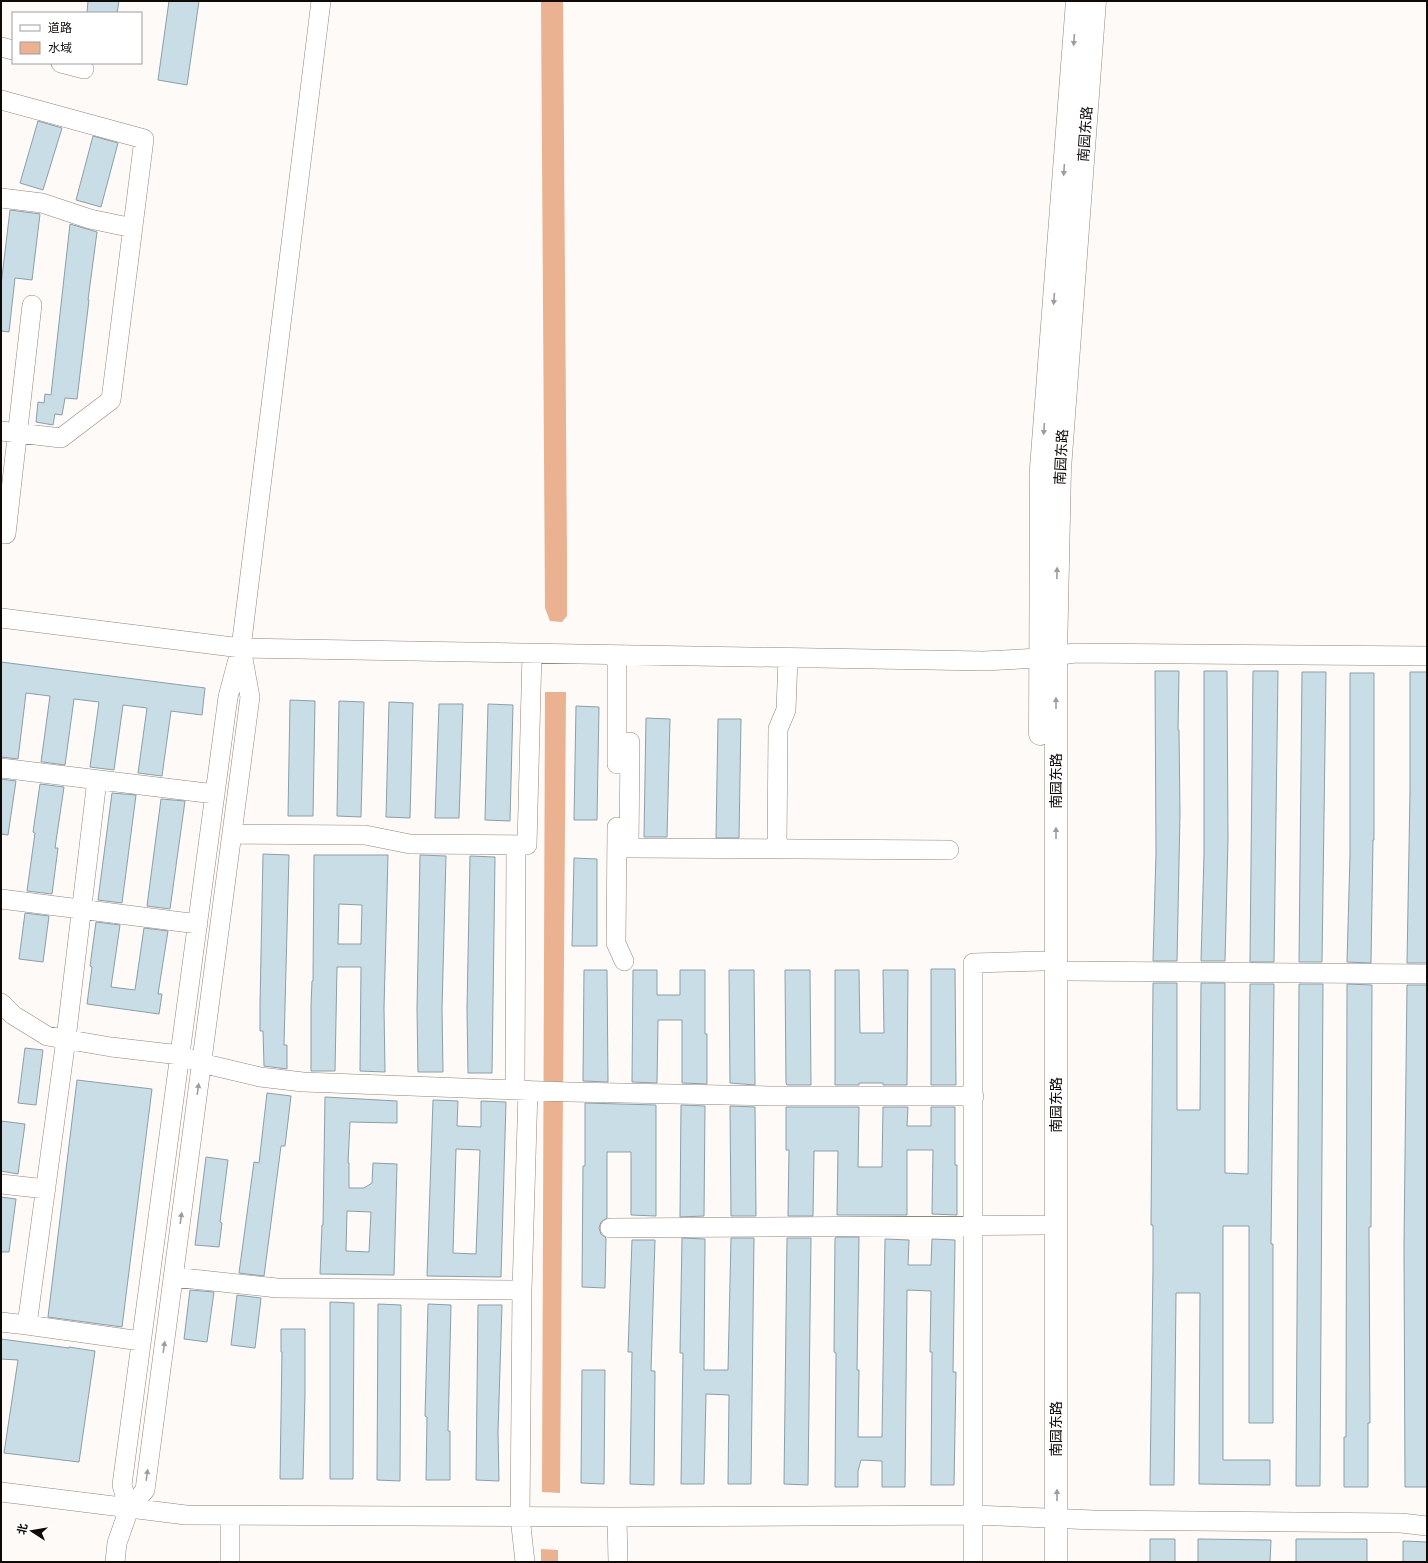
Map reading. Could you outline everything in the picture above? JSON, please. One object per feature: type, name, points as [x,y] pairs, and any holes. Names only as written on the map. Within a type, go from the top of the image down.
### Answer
[{"type":"main road","name":"南园东路","points":[[1042,1562],[1049,1517],[1048,657],[1041,468],[1077,1]]},
{"type":"main road","name":"南园东路","points":[[1056,1562],[1049,1517],[1043,1225],[1042,961],[1048,657],[1060,469],[1095,1]]},
{"type":"street","points":[[129,1509],[122,1485],[228,697],[241,648],[321,1]]},
{"type":"street","points":[[1,47],[12,50]]},
{"type":"street","points":[[65,64],[84,69]]},
{"type":"street","points":[[1,100],[144,138],[111,400],[61,438],[10,432]]},
{"type":"street","points":[[1,198],[42,203],[90,218],[132,228]]},
{"type":"street","points":[[1,534],[6,534],[10,432],[32,305]]},
{"type":"street","points":[[1,618],[241,648],[984,662],[1048,657],[1075,652],[1427,656]]},
{"type":"street","points":[[115,1562],[117,1543],[129,1509],[145,1490],[250,697],[241,648]]},
{"type":"street","points":[[232,834],[365,835],[410,844],[527,845],[532,653]]},
{"type":"street","points":[[617,655],[616,943],[624,962]]},
{"type":"street","points":[[777,849],[778,729],[786,710],[788,658]]},
{"type":"street","points":[[630,742],[629,848],[949,850]]},
{"type":"street","points":[[1,768],[215,794]]},
{"type":"street","points":[[27,1325],[66,1039],[97,780]]},
{"type":"street","points":[[516,845],[528,1090],[522,1290],[520,1517],[525,1562]]},
{"type":"street","points":[[1,899],[82,908],[198,924]]},
{"type":"street","points":[[973,1562],[973,963],[1042,961]]},
{"type":"street","points":[[1069,972],[1427,974]]},
{"type":"street","points":[[1,1003],[13,1015],[47,1036],[111,1047],[180,1055],[202,1063],[260,1077],[303,1082],[569,1092],[771,1096],[974,1096]]},
{"type":"street","points":[[1,1184],[46,1189]]},
{"type":"street","points":[[610,1228],[1043,1225]]},
{"type":"street","points":[[173,1278],[277,1288],[522,1290]]},
{"type":"street","points":[[1,1322],[142,1341]]},
{"type":"street","points":[[1,1492],[186,1515],[617,1517],[973,1515],[1094,1520],[1401,1523],[1427,1526]]},
{"type":"street","points":[[230,1516],[230,1562]]},
{"type":"street","points":[[617,1517],[618,1562]]},
{"type":"water","points":[[541,1],[563,1],[567,616],[562,622],[550,621],[545,608]]},
{"type":"water","points":[[545,692],[566,692],[560,1493],[542,1492]]},
{"type":"water","points":[[541,1549],[558,1550],[558,1562],[541,1562]]},
{"type":"building","points":[[88,1],[119,1],[117,12],[87,12]]},
{"type":"building","points":[[169,1],[199,1],[187,85],[158,80]]},
{"type":"building","points":[[38,121],[62,128],[43,190],[20,183]]},
{"type":"building","points":[[93,136],[118,143],[101,207],[76,200]]},
{"type":"building","points":[[10,210],[40,214],[32,280],[15,278],[9,332],[1,331],[1,285]]},
{"type":"building","points":[[70,224],[97,232],[77,399],[65,398],[62,415],[55,414],[53,425],[36,422],[38,402],[44,403],[45,394],[51,395]]},
{"type":"building","points":[[1,662],[205,688],[202,715],[171,711],[162,776],[138,773],[147,708],[123,705],[114,770],[90,767],[99,702],[74,699],[65,765],[41,762],[50,696],[26,693],[18,759],[1,757]]},
{"type":"building","points":[[1155,671],[1179,671],[1178,730],[1180,813],[1177,961],[1153,961],[1156,853]]},
{"type":"building","points":[[1204,671],[1227,671],[1228,839],[1225,961],[1201,961],[1204,854]]},
{"type":"building","points":[[1253,671],[1278,671],[1274,962],[1250,962]]},
{"type":"building","points":[[1302,672],[1326,672],[1322,962],[1299,962]]},
{"type":"building","points":[[1410,672],[1427,672],[1427,963],[1407,963],[1410,791]]},
{"type":"building","points":[[1350,673],[1374,673],[1374,840],[1371,963],[1347,962],[1350,855]]},
{"type":"building","points":[[290,700],[315,701],[313,816],[288,816]]},
{"type":"building","points":[[339,701],[364,702],[361,817],[337,816]]},
{"type":"building","points":[[389,702],[413,703],[410,818],[386,817]]},
{"type":"building","points":[[439,704],[463,704],[459,818],[435,818]]},
{"type":"building","points":[[488,704],[513,705],[510,821],[485,820]]},
{"type":"building","points":[[576,706],[599,707],[597,820],[574,820]]},
{"type":"building","points":[[646,718],[670,719],[667,837],[644,837]]},
{"type":"building","points":[[718,719],[741,719],[739,838],[716,838]]},
{"type":"building","points":[[1,779],[16,781],[8,835],[1,834]]},
{"type":"building","points":[[40,784],[64,787],[55,848],[58,848],[52,894],[27,891]]},
{"type":"building","points":[[112,793],[136,795],[122,903],[98,900]]},
{"type":"building","points":[[161,799],[185,801],[170,909],[147,906]]},
{"type":"building","points":[[263,854],[289,855],[284,1045],[287,1045],[287,1069],[264,1066],[263,1031],[260,1031]]},
{"type":"building","points":[[314,855],[388,855],[384,1008],[385,1072],[360,1071],[361,967],[337,967],[335,1071],[311,1071],[311,1005],[313,981]],"holes":[[[339,904],[362,905],[361,944],[338,944]]]},
{"type":"building","points":[[420,855],[446,856],[442,1009],[443,1072],[418,1072],[417,1008]]},
{"type":"building","points":[[470,856],[495,857],[492,1073],[468,1073],[467,1008]]},
{"type":"building","points":[[574,858],[597,859],[597,946],[572,946]]},
{"type":"building","points":[[25,913],[49,916],[43,962],[19,959]]},
{"type":"building","points":[[96,922],[120,925],[111,987],[135,990],[144,928],[168,931],[158,994],[162,994],[159,1014],[87,1004]]},
{"type":"building","points":[[931,969],[955,969],[956,1085],[931,1085]]},
{"type":"building","points":[[584,970],[607,970],[608,1082],[583,1081]]},
{"type":"building","points":[[633,970],[657,970],[657,995],[680,995],[680,970],[705,970],[707,1084],[682,1083],[682,1020],[658,1020],[657,1083],[632,1082]]},
{"type":"building","points":[[729,970],[754,970],[755,1085],[730,1083]]},
{"type":"building","points":[[785,970],[810,970],[811,1085],[787,1085],[786,1083]]},
{"type":"building","points":[[835,970],[859,970],[860,1033],[884,1033],[883,970],[908,970],[907,1085],[859,1083],[859,1085],[835,1085]]},
{"type":"building","points":[[1153,983],[1177,983],[1177,1110],[1200,1110],[1201,983],[1225,983],[1225,1173],[1248,1174],[1250,984],[1274,984],[1271,1244],[1273,1244],[1273,1423],[1249,1423],[1249,1226],[1223,1226],[1223,1460],[1270,1460],[1270,1485],[1199,1484],[1200,1293],[1176,1293],[1174,1485],[1150,1485],[1153,1268],[1153,1225],[1151,1225]]},
{"type":"building","points":[[1299,984],[1323,984],[1320,1486],[1296,1486]]},
{"type":"building","points":[[1347,984],[1372,985],[1371,1227],[1369,1227],[1370,1423],[1368,1423],[1368,1487],[1344,1487],[1344,1437],[1346,1437]]},
{"type":"building","points":[[1407,985],[1427,985],[1427,1487],[1405,1487],[1404,1245]]},
{"type":"building","points":[[25,1048],[43,1050],[36,1105],[18,1103]]},
{"type":"building","points":[[77,1080],[152,1089],[122,1327],[48,1317]]},
{"type":"building","points":[[267,1093],[291,1096],[285,1146],[281,1146],[264,1276],[239,1273],[254,1162],[259,1163]]},
{"type":"building","points":[[325,1097],[397,1101],[397,1123],[350,1122],[348,1163],[349,1188],[364,1188],[372,1183],[373,1163],[397,1164],[394,1275],[320,1274],[323,1225]],"holes":[[[347,1211],[371,1212],[369,1252],[346,1251]]]},
{"type":"building","points":[[433,1100],[458,1101],[457,1126],[481,1127],[481,1101],[506,1102],[501,1277],[427,1276]],"holes":[[[456,1149],[480,1150],[476,1254],[453,1253]]]},
{"type":"building","points":[[585,1103],[656,1105],[656,1216],[631,1215],[631,1152],[607,1152],[607,1218],[601,1222],[599,1228],[601,1234],[606,1238],[605,1288],[582,1287]]},
{"type":"building","points":[[681,1105],[705,1106],[704,1216],[680,1217]]},
{"type":"building","points":[[730,1106],[755,1107],[756,1216],[731,1216]]},
{"type":"building","points":[[786,1107],[859,1107],[858,1167],[882,1167],[883,1107],[908,1107],[907,1126],[931,1126],[931,1107],[955,1107],[957,1215],[932,1214],[933,1150],[907,1150],[907,1215],[837,1215],[838,1151],[814,1151],[813,1216],[788,1216],[789,1150],[786,1150]]},
{"type":"building","points":[[1,1121],[25,1124],[18,1174],[1,1171]]},
{"type":"building","points":[[206,1157],[228,1160],[220,1222],[222,1223],[219,1247],[195,1245]]},
{"type":"building","points":[[1,1197],[16,1199],[9,1252],[1,1252]]},
{"type":"building","points":[[859,1237],[857,1370],[859,1370],[858,1437],[882,1437],[885,1239],[909,1240],[908,1265],[931,1265],[932,1239],[955,1240],[953,1372],[956,1372],[954,1485],[931,1485],[931,1291],[907,1290],[905,1487],[882,1487],[882,1461],[861,1460],[858,1471],[858,1487],[835,1487],[836,1353],[834,1352],[835,1238]]},
{"type":"building","points":[[682,1238],[705,1239],[704,1370],[728,1370],[731,1238],[754,1238],[751,1484],[728,1484],[729,1395],[706,1394],[704,1484],[681,1484],[683,1353],[680,1353]]},
{"type":"building","points":[[787,1238],[811,1238],[808,1485],[784,1484]]},
{"type":"building","points":[[632,1240],[655,1240],[651,1371],[655,1371],[654,1485],[630,1484],[632,1352],[628,1352]]},
{"type":"building","points":[[190,1290],[214,1292],[207,1342],[184,1339]]},
{"type":"building","points":[[237,1295],[261,1298],[255,1348],[231,1345]]},
{"type":"building","points":[[330,1302],[354,1303],[353,1479],[330,1479]]},
{"type":"building","points":[[378,1304],[401,1305],[400,1481],[377,1480]]},
{"type":"building","points":[[428,1304],[451,1305],[448,1431],[450,1431],[450,1480],[426,1480],[427,1417],[425,1416]]},
{"type":"building","points":[[478,1305],[502,1305],[498,1432],[499,1481],[476,1480]]},
{"type":"building","points":[[281,1329],[305,1329],[303,1479],[280,1479]]},
{"type":"building","points":[[1,1339],[95,1351],[79,1462],[4,1453],[18,1360],[1,1359]]},
{"type":"building","points":[[582,1370],[605,1370],[604,1484],[581,1483]]},
{"type":"building","points":[[1150,1539],[1175,1539],[1175,1562],[1150,1562]]},
{"type":"building","points":[[1198,1539],[1271,1540],[1270,1562],[1198,1562]]},
{"type":"building","points":[[1296,1539],[1367,1539],[1367,1562],[1296,1562]]},
{"type":"building","points":[[1403,1541],[1427,1542],[1427,1562],[1403,1562]]}]
